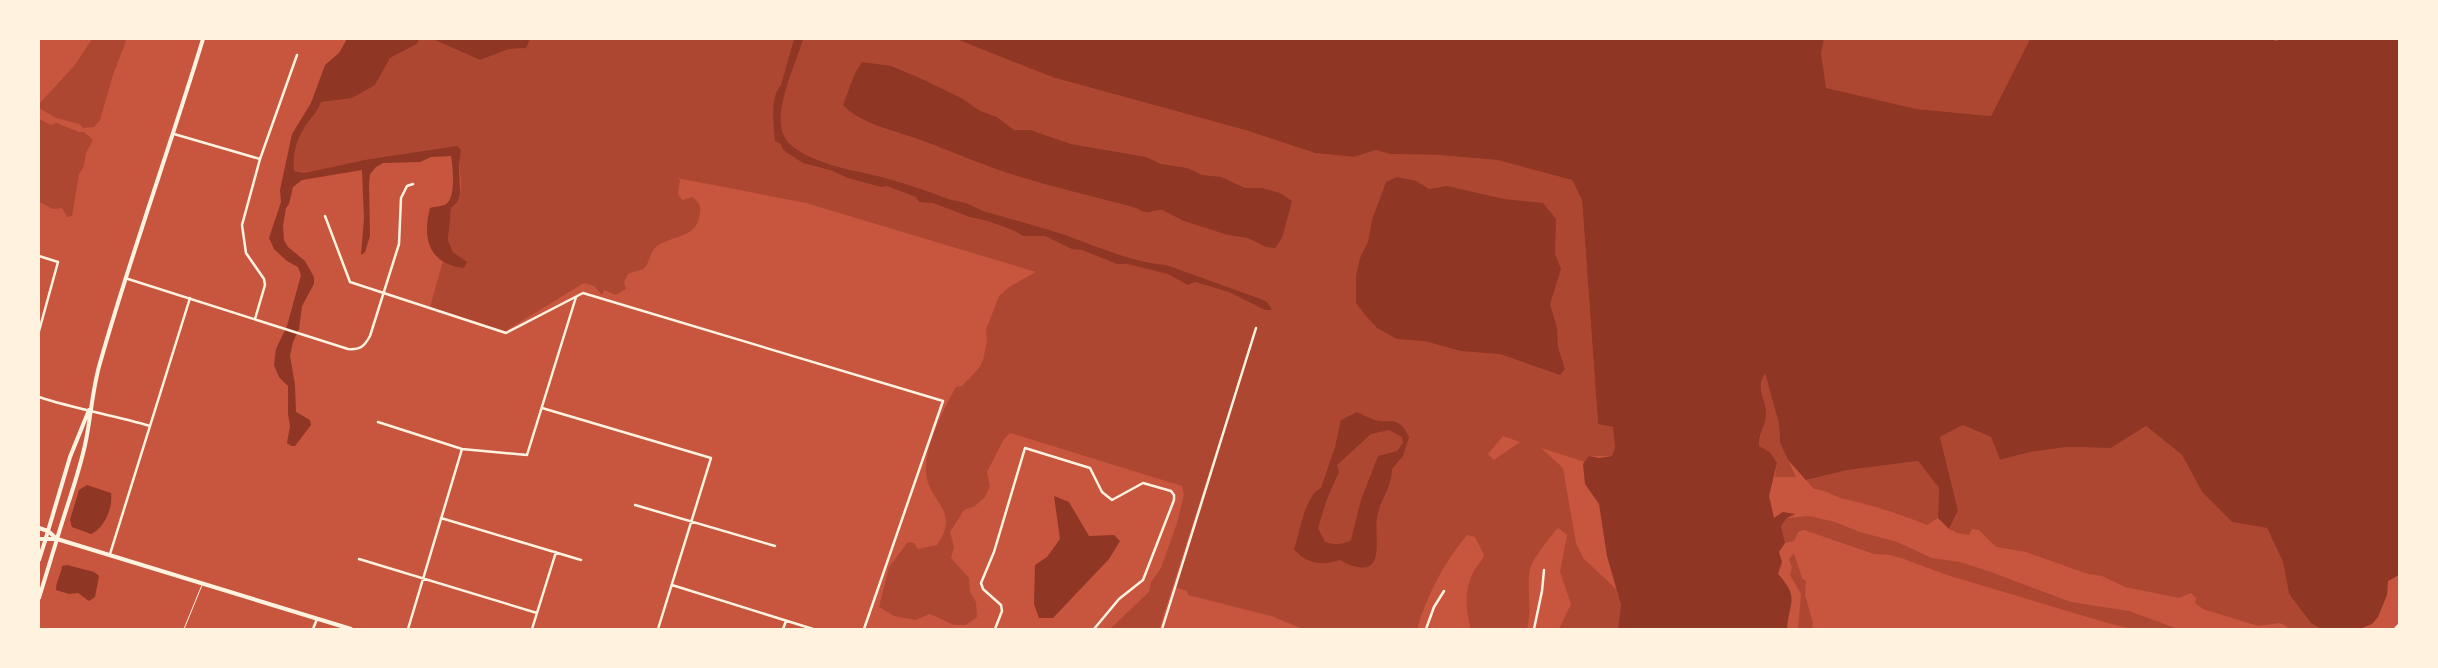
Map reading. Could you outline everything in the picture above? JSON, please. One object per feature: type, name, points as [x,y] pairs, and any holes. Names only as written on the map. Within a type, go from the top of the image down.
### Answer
[{"type":"highway","points":[[2396,629],[2399,626]]},
{"type":"main road","points":[[39,598],[84,446],[89,409],[99,365],[125,278],[174,134],[203,39]]},
{"type":"main road","points":[[39,560],[70,457],[84,416],[89,409]]},
{"type":"main road","points":[[39,528],[48,531],[56,539]]},
{"type":"main road","points":[[39,539],[56,539],[351,629]]},
{"type":"street","points":[[255,319],[265,285],[264,279],[246,253],[242,225],[260,159],[297,55]]},
{"type":"street","points":[[174,134],[260,159]]},
{"type":"street","points":[[125,278],[348,349],[357,350],[364,347],[370,336],[399,244],[401,198],[407,186],[413,184]]},
{"type":"street","points":[[325,216],[350,282],[506,333],[584,293],[943,401],[864,629]]},
{"type":"street","points":[[39,256],[58,262],[39,331]]},
{"type":"street","points":[[378,422],[462,449],[527,455],[576,297]]},
{"type":"street","points":[[110,556],[190,298]]},
{"type":"street","points":[[1162,629],[1256,328]]},
{"type":"street","points":[[39,397],[74,408],[89,409],[150,426]]},
{"type":"street","points":[[542,408],[711,458],[658,629]]},
{"type":"street","points":[[995,629],[1002,611],[1001,605],[983,589],[981,583],[994,552],[1025,448],[1090,468],[1102,492],[1112,500],[1143,483],[1171,491],[1174,495],[1171,509],[1143,580],[1119,599],[1094,629]]},
{"type":"street","points":[[408,629],[462,449]]},
{"type":"street","points":[[635,504],[775,546]]},
{"type":"street","points":[[441,518],[581,560]]},
{"type":"street","points":[[532,629],[556,552]]},
{"type":"street","points":[[359,559],[537,613]]},
{"type":"street","points":[[1534,629],[1542,591],[1544,570]]},
{"type":"street","points":[[672,585],[813,629]]},
{"type":"street","points":[[1426,629],[1434,607],[1444,591]]},
{"type":"street","points":[[313,629],[317,619]]},
{"type":"street","points":[[783,629],[786,621]]},
{"type":"lane","points":[[184,629],[202,584]]},
{"type":"shaded area","points":[[92,39],[125,39],[126,41],[113,75],[100,120],[94,127],[83,128],[79,124],[56,118],[39,108],[39,104],[74,66]]},
{"type":"shaded area","points":[[347,39],[419,39],[417,44],[390,58],[375,85],[352,98],[321,102],[317,111],[306,125],[298,142],[294,159],[294,171],[304,173],[364,160],[457,146],[461,150],[459,165],[460,193],[458,201],[451,208],[448,240],[453,252],[467,262],[464,268],[452,266],[443,261],[431,248],[428,240],[427,230],[430,208],[444,205],[449,201],[453,190],[451,156],[431,157],[420,162],[383,163],[376,167],[370,174],[369,184],[370,236],[365,252],[361,255],[364,219],[362,170],[302,180],[293,187],[289,204],[286,208],[283,226],[284,240],[288,247],[305,261],[314,277],[314,284],[302,306],[299,329],[293,342],[290,356],[295,385],[296,412],[310,420],[311,425],[295,446],[291,446],[287,443],[290,426],[288,386],[279,377],[274,365],[276,349],[287,326],[301,275],[298,267],[287,261],[274,249],[269,238],[281,202],[280,190],[292,134],[311,103],[325,65],[339,53]]},
{"type":"shaded area","points":[[419,39],[431,39],[480,60],[509,49],[525,48],[530,39],[794,39],[793,44],[802,39],[956,39],[1058,79],[1245,130],[1315,153],[1354,157],[1376,150],[1390,154],[1438,155],[1497,160],[1572,180],[1582,200],[1598,424],[1613,427],[1615,447],[1612,456],[1589,456],[1585,462],[1541,448],[1563,468],[1576,543],[1583,558],[1616,589],[1621,605],[1618,629],[1559,629],[1571,604],[1560,572],[1567,535],[1558,528],[1531,566],[1529,573],[1529,621],[1527,629],[1471,629],[1467,609],[1469,581],[1484,555],[1475,537],[1467,535],[1437,579],[1417,629],[1303,629],[1271,616],[1188,595],[1187,591],[1175,587],[1218,445],[1159,629],[1110,629],[1149,592],[1151,582],[1161,568],[1177,523],[1184,494],[1182,486],[1010,433],[1004,439],[987,472],[990,486],[985,497],[975,506],[964,510],[950,532],[954,547],[951,558],[969,578],[970,592],[976,602],[977,617],[966,625],[954,625],[930,614],[915,620],[894,616],[879,607],[889,567],[908,542],[914,543],[918,549],[937,545],[944,532],[946,522],[944,513],[927,479],[926,467],[929,447],[937,426],[956,387],[962,386],[979,368],[983,360],[987,342],[986,330],[999,296],[1009,287],[1036,272],[806,203],[677,178],[680,180],[678,194],[682,200],[692,197],[700,205],[698,221],[695,227],[684,235],[657,246],[652,251],[643,269],[628,274],[624,282],[626,289],[616,295],[604,290],[602,295],[594,286],[584,283],[505,331],[430,307],[443,261],[467,263],[453,252],[448,240],[451,208],[460,193],[461,184],[458,147],[364,160],[304,173],[294,171],[294,159],[298,142],[306,125],[317,111],[321,102],[375,85],[390,58],[417,44]],"holes":[[[1503,436],[1520,442],[1494,460],[1488,454]]]},
{"type":"shaded area","points":[[432,39],[530,39],[526,48],[509,49],[480,60]]},
{"type":"shaded area","points":[[794,39],[803,39],[786,88],[781,114],[781,126],[784,136],[797,150],[841,168],[902,183],[968,204],[986,212],[1062,234],[1126,257],[1166,265],[1258,298],[1267,302],[1272,310],[1265,310],[1229,292],[1195,282],[1188,285],[1168,274],[1128,264],[1117,264],[1082,250],[1072,249],[1045,236],[1023,236],[988,221],[970,217],[933,203],[919,202],[916,197],[887,186],[881,187],[848,178],[830,170],[803,163],[783,150],[781,144],[775,141],[773,112],[775,97],[781,85]]},
{"type":"shaded area","points":[[956,39],[1824,39],[1821,53],[1826,88],[1917,109],[1991,116],[2030,39],[2270,39],[2277,41],[2280,39],[2399,39],[2399,575],[2388,581],[2387,595],[2378,617],[2372,624],[2360,629],[2321,629],[2311,623],[2289,594],[2283,562],[2267,528],[2232,522],[2202,492],[2182,455],[2146,426],[2111,448],[2067,447],[2030,452],[2000,460],[1991,437],[1963,425],[1940,437],[1958,510],[1949,529],[1938,518],[1939,488],[1918,461],[1848,470],[1806,480],[1788,460],[1780,443],[1779,424],[1765,373],[1761,383],[1761,392],[1766,416],[1759,446],[1770,452],[1777,463],[1769,496],[1774,518],[1783,512],[1795,514],[1787,518],[1781,526],[1785,543],[1779,552],[1782,562],[1778,574],[1789,589],[1792,600],[1787,629],[1618,629],[1621,605],[1607,556],[1599,504],[1585,484],[1583,464],[1589,456],[1599,458],[1612,456],[1615,447],[1613,427],[1598,424],[1582,200],[1572,180],[1497,160],[1438,155],[1390,154],[1376,150],[1354,157],[1315,153],[1245,130],[1055,78]]},
{"type":"shaded area","points":[[1824,39],[2030,39],[1991,116],[1917,109],[1825,88],[1821,53]]},
{"type":"shaded area","points":[[862,62],[891,66],[922,79],[963,99],[980,111],[997,117],[1014,130],[1030,130],[1071,144],[1146,157],[1161,164],[1187,168],[1202,175],[1221,177],[1245,188],[1262,188],[1280,193],[1292,201],[1282,238],[1275,248],[1266,247],[1248,238],[1228,235],[1184,221],[1162,210],[1144,212],[1136,208],[1013,175],[868,122],[850,112],[843,105],[855,73]]},
{"type":"shaded area","points":[[39,119],[51,125],[56,123],[79,132],[84,132],[93,140],[86,153],[84,166],[79,174],[72,216],[67,217],[62,208],[53,209],[39,202]]},
{"type":"shaded area","points":[[1397,177],[1416,181],[1429,189],[1447,186],[1504,199],[1543,203],[1556,219],[1555,254],[1561,269],[1550,304],[1557,328],[1558,347],[1565,369],[1560,375],[1500,354],[1461,351],[1424,341],[1397,339],[1377,328],[1366,316],[1356,303],[1356,276],[1360,258],[1368,242],[1372,220],[1386,182]]},
{"type":"shaded area","points":[[1765,372],[1779,424],[1780,443],[1796,477],[1775,477],[1777,463],[1770,452],[1759,446],[1765,415],[1761,386]]},
{"type":"shaded area","points":[[1357,412],[1378,421],[1397,422],[1405,429],[1409,437],[1403,456],[1392,469],[1390,482],[1378,512],[1375,558],[1372,564],[1366,567],[1353,566],[1340,560],[1327,563],[1309,561],[1294,549],[1307,506],[1315,492],[1321,488],[1335,447],[1341,420]],"holes":[[[1389,430],[1402,437],[1403,443],[1397,451],[1378,456],[1361,500],[1351,540],[1338,544],[1325,542],[1318,528],[1327,499],[1339,472],[1337,465],[1371,434]]]},
{"type":"shaded area","points":[[1963,425],[1991,437],[2000,460],[2030,452],[2067,447],[2111,448],[2146,426],[2182,455],[2202,492],[2232,522],[2267,528],[2283,562],[2289,594],[2311,623],[2321,629],[2291,629],[2280,623],[2258,626],[2203,609],[2195,603],[2196,598],[2191,593],[2179,598],[2125,587],[2102,576],[2088,574],[2026,552],[1996,547],[1979,530],[1972,529],[1969,535],[1957,533],[1949,529],[1958,509],[1940,437]]},
{"type":"shaded area","points":[[1918,461],[1939,488],[1938,518],[1927,525],[1886,510],[1814,489],[1806,480],[1848,470]]},
{"type":"shaded area","points":[[87,485],[111,493],[111,504],[107,516],[100,527],[91,534],[72,527],[70,520],[79,490]]},
{"type":"shaded area","points":[[1054,496],[1069,502],[1089,536],[1114,535],[1120,541],[1109,559],[1053,618],[1039,618],[1034,604],[1035,565],[1047,557],[1060,539]]},
{"type":"shaded area","points":[[1809,516],[1835,522],[1860,532],[1897,542],[1932,558],[1960,562],[1991,572],[2071,602],[2129,611],[2175,628],[2186,629],[2134,629],[2111,624],[1947,575],[1904,559],[1890,555],[1874,554],[1804,530],[1798,532],[1794,541],[1785,543],[1781,526],[1787,518]]},
{"type":"shaded area","points":[[1794,553],[1802,578],[1806,581],[1805,595],[1813,623],[1812,629],[1798,629],[1801,594],[1790,575],[1792,568],[1789,559]]},
{"type":"shaded area","points":[[67,565],[94,572],[99,576],[95,597],[89,601],[78,593],[69,594],[56,590],[62,566]]}]
